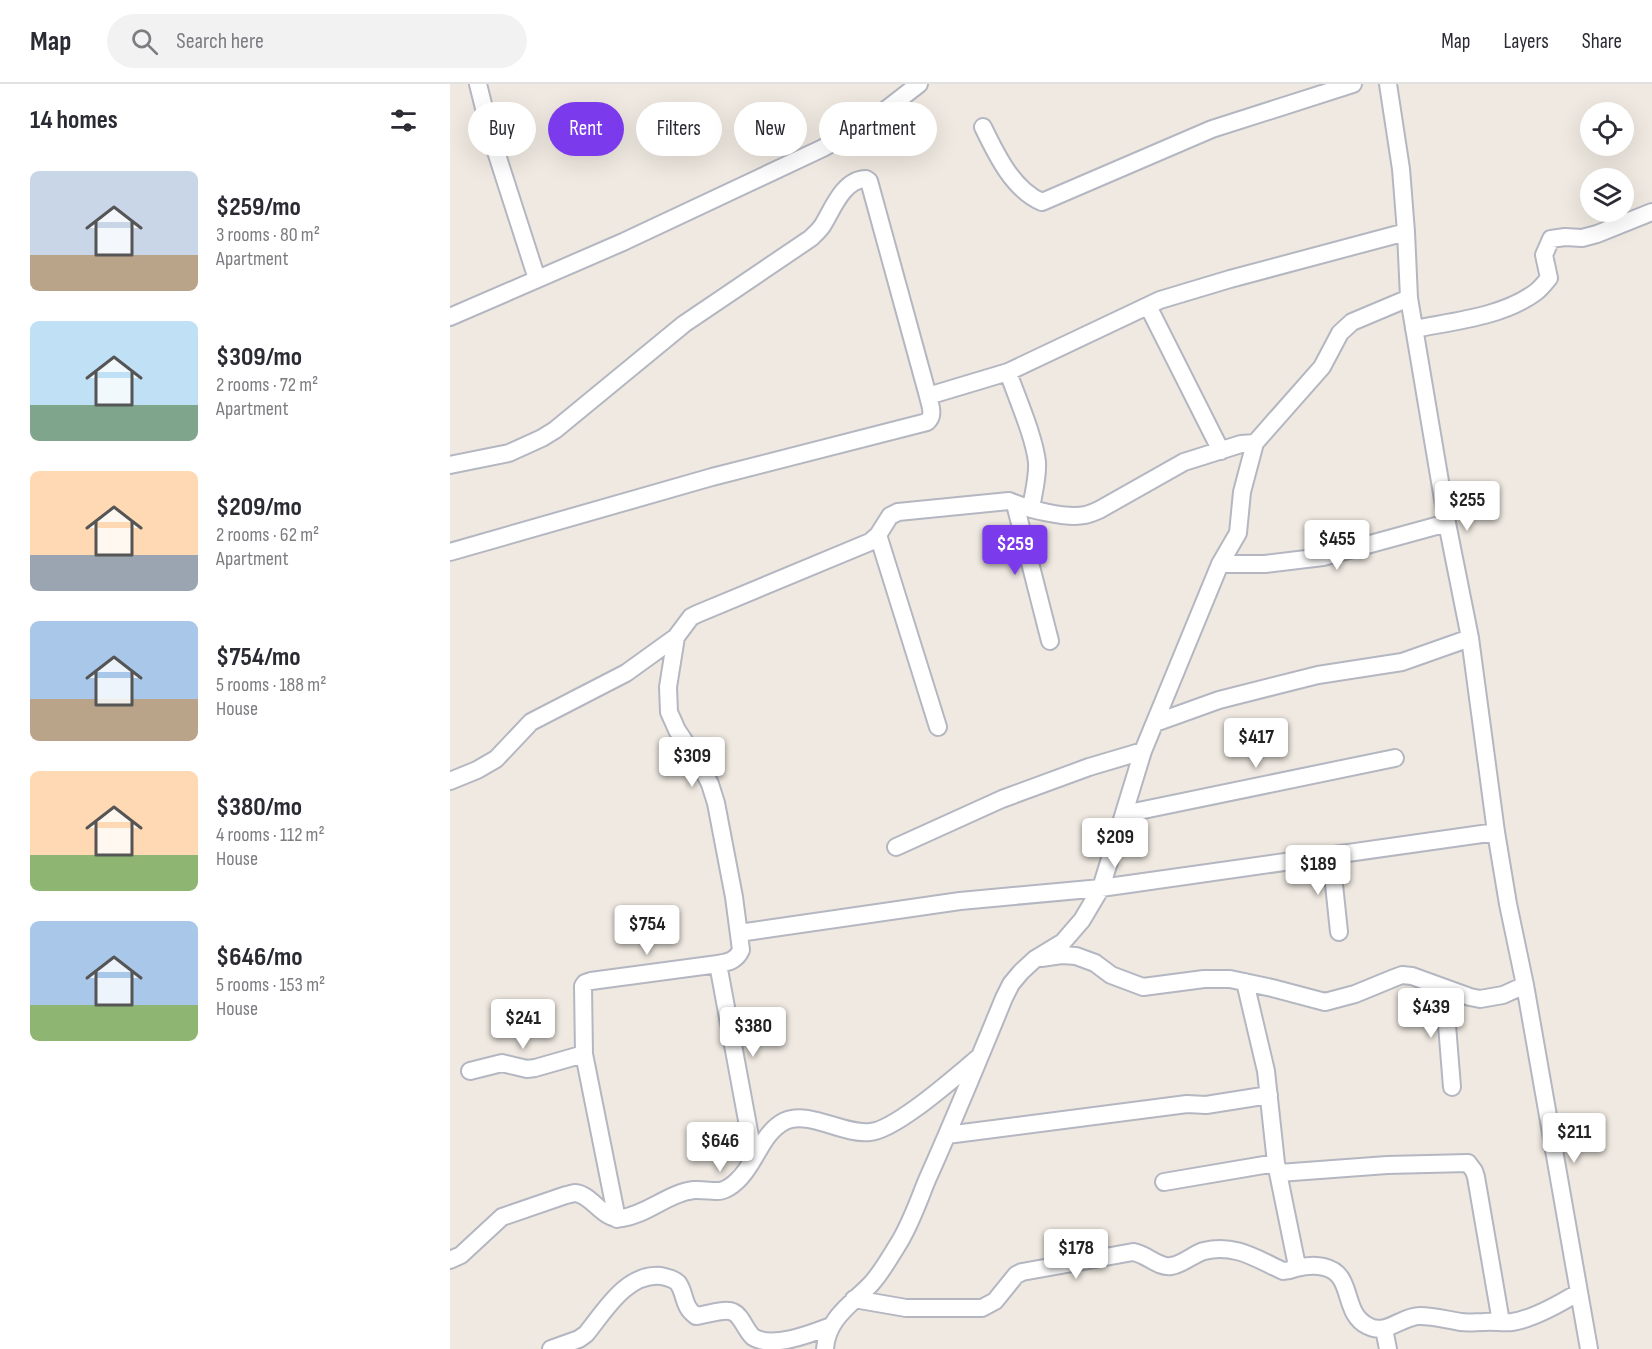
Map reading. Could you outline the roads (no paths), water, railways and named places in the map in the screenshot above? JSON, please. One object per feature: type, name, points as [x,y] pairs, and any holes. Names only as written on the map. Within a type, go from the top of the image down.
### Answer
[{"type":"street","points":[[478,84],[491,136],[537,279]]},
{"type":"street","points":[[450,316],[623,242],[823,148],[874,118],[919,84]]},
{"type":"street","points":[[983,127],[1013,179],[1033,198],[1042,202],[1212,129],[1353,84]]},
{"type":"street","points":[[1388,84],[1401,168],[1409,298],[1447,523],[1470,638],[1508,904],[1525,985],[1589,1349]]},
{"type":"street","points":[[450,465],[509,453],[555,430],[684,324],[811,238],[824,223],[838,197],[852,184],[861,179],[869,182],[928,396],[932,417],[927,422],[712,477],[450,552]]},
{"type":"street","points":[[1414,329],[1496,312],[1516,304],[1537,291],[1549,278],[1544,255],[1551,239],[1582,238],[1598,234],[1652,212]]},
{"type":"street","points":[[928,396],[1008,372],[1160,300],[1406,232]]},
{"type":"street","points":[[825,1349],[825,1337],[831,1326],[876,1278],[899,1243],[1011,984],[1035,959],[1063,942],[1082,920],[1101,888],[1143,751],[1220,564],[1238,533],[1242,492],[1255,443],[1322,367],[1340,333],[1352,322],[1409,298]]},
{"type":"street","points":[[1148,306],[1221,451]]},
{"type":"street","points":[[1008,372],[1031,436],[1037,461],[1037,471],[1023,507],[1050,641]]},
{"type":"street","points":[[450,781],[496,759],[531,722],[626,673],[676,637],[697,614],[870,542],[878,535],[890,516],[898,513],[1009,501],[1023,507],[1069,516],[1084,515],[1099,510],[1184,462],[1241,444],[1255,443]]},
{"type":"street","points":[[1220,564],[1265,564],[1323,557],[1447,523]]},
{"type":"street","points":[[878,535],[938,727]]},
{"type":"street","points":[[617,1219],[584,1054],[583,986],[591,981],[718,964],[738,957],[741,950],[734,897],[716,803],[701,766],[677,730],[669,712],[668,687],[676,637]]},
{"type":"street","points":[[1155,723],[1219,700],[1318,675],[1402,662],[1470,638]]},
{"type":"street","points":[[896,848],[1002,799],[1089,767],[1143,751]]},
{"type":"street","points":[[1124,814],[1395,758]]},
{"type":"street","points":[[739,933],[960,901],[1101,888],[1496,832]]},
{"type":"street","points":[[1330,856],[1339,932]]},
{"type":"street","points":[[1035,959],[1062,955],[1076,956],[1095,963],[1111,975],[1143,987],[1204,979],[1230,979],[1325,1002],[1355,994],[1402,975],[1412,976],[1480,999],[1503,994],[1525,985]]},
{"type":"street","points":[[718,964],[753,1158]]},
{"type":"street","points":[[1245,982],[1266,1071],[1278,1168],[1296,1261],[1295,1268]]},
{"type":"street","points":[[1444,988],[1452,1087]]},
{"type":"street","points":[[470,1071],[502,1063],[527,1069],[535,1068],[584,1054]]},
{"type":"street","points":[[450,1260],[461,1255],[502,1217],[566,1195],[574,1193],[581,1195],[617,1219],[694,1190],[715,1192],[728,1189],[740,1179],[771,1131],[784,1122],[796,1118],[852,1131],[871,1132],[886,1127],[918,1106],[979,1057]]},
{"type":"street","points":[[947,1135],[1187,1104],[1206,1105],[1269,1095]]},
{"type":"street","points":[[1164,1182],[1278,1168],[1468,1163],[1476,1177],[1501,1322]]},
{"type":"street","points":[[854,1299],[906,1308],[982,1308],[995,1301],[1016,1275],[1022,1272],[1133,1252],[1141,1253],[1163,1266],[1170,1266],[1184,1262],[1202,1251],[1229,1248],[1283,1271],[1321,1266],[1331,1269],[1340,1276],[1346,1286],[1347,1296],[1354,1313],[1365,1325],[1376,1330],[1384,1329],[1409,1317],[1420,1316],[1463,1322],[1511,1322],[1543,1311],[1579,1292]]},
{"type":"street","points":[[551,1349],[579,1339],[586,1334],[624,1288],[648,1277],[658,1276],[669,1278],[677,1283],[690,1311],[696,1316],[732,1311],[753,1338],[762,1343],[780,1344],[831,1326]]},
{"type":"street","points":[[1384,1329],[1388,1349]]}]
